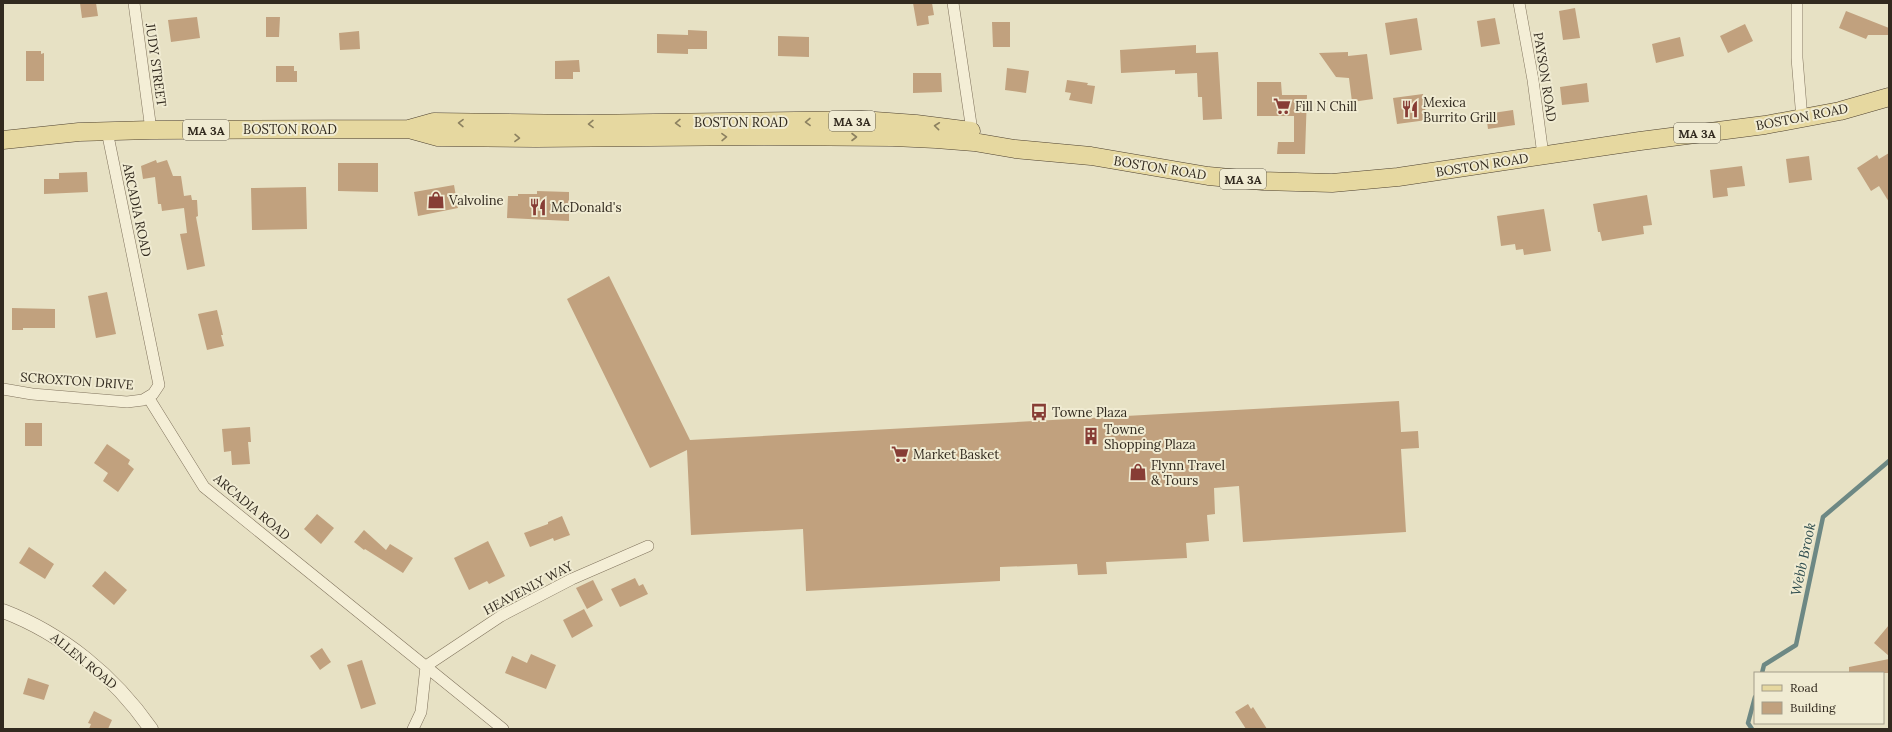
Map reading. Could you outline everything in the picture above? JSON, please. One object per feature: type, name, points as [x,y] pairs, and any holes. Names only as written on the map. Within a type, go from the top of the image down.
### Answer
[{"type":"main road","name":"BOSTON ROAD","points":[[409,129],[438,137],[893,137],[974,142],[1015,149],[1071,154],[1208,176],[1268,181],[1332,183],[1398,177],[1802,119],[1840,111],[1889,97]]},
{"type":"main road","name":"BOSTON ROAD","points":[[3,140],[57,134],[107,131],[409,129],[434,122],[582,124],[861,120],[916,124],[972,131],[1030,142],[1071,154]]},
{"type":"street","name":"JUDY STREET","points":[[134,3],[151,130]]},
{"type":"street","points":[[953,3],[972,131]]},
{"type":"street","name":"PAYSON ROAD","points":[[1518,3],[1533,80],[1543,155]]},
{"type":"street","points":[[1798,3],[1797,58],[1802,119]]},
{"type":"street","name":"ARCADIA ROAD","points":[[107,131],[159,385],[154,394],[148,397],[204,487],[503,729]]},
{"type":"street","name":"SCROXTON DRIVE","points":[[3,389],[32,394],[127,402],[143,400],[148,397]]},
{"type":"street","name":"HEAVENLY WAY","points":[[426,666],[501,616],[572,579],[648,546]]},
{"type":"street","name":"ALLEN ROAD","points":[[3,611],[35,624],[70,646],[116,685],[151,729]]},
{"type":"street","points":[[413,729],[420,712],[426,666]]},
{"type":"building","points":[[80,3],[96,3],[98,16],[82,18]]},
{"type":"building","points":[[913,3],[932,3],[934,15],[928,16],[929,24],[917,26]]},
{"type":"building","points":[[1575,8],[1580,38],[1563,40],[1559,11]]},
{"type":"building","points":[[1846,11],[1889,28],[1889,35],[1868,35],[1866,39],[1839,28]]},
{"type":"building","points":[[197,17],[200,38],[171,42],[168,20]]},
{"type":"building","points":[[266,17],[280,17],[279,37],[266,37]]},
{"type":"building","points":[[1417,18],[1422,50],[1390,55],[1385,23]]},
{"type":"building","points":[[1495,18],[1500,44],[1481,47],[1477,21]]},
{"type":"building","points":[[992,22],[1010,22],[1010,47],[993,47]]},
{"type":"building","points":[[1745,24],[1753,41],[1728,53],[1720,36]]},
{"type":"building","points":[[688,30],[707,31],[707,49],[688,49],[688,54],[657,53],[657,34],[688,35]]},
{"type":"building","points":[[359,31],[360,49],[340,50],[339,33]]},
{"type":"building","points":[[778,36],[809,37],[809,57],[778,56]]},
{"type":"building","points":[[1680,37],[1684,56],[1656,63],[1652,44]]},
{"type":"building","points":[[1196,45],[1196,53],[1218,52],[1222,119],[1203,120],[1202,97],[1198,97],[1197,73],[1175,74],[1175,70],[1121,73],[1120,50]]},
{"type":"building","points":[[26,51],[41,51],[41,54],[44,53],[44,81],[26,81]]},
{"type":"building","points":[[1348,52],[1348,56],[1367,54],[1373,99],[1352,102],[1349,78],[1336,77],[1319,53]]},
{"type":"building","points":[[579,60],[580,72],[573,72],[573,79],[555,79],[555,61]]},
{"type":"building","points":[[276,66],[294,66],[294,71],[297,71],[297,82],[276,82]]},
{"type":"building","points":[[1007,68],[1029,71],[1026,93],[1005,90]]},
{"type":"building","points":[[913,73],[941,73],[942,92],[913,93]]},
{"type":"building","points":[[1067,80],[1088,83],[1087,85],[1095,86],[1092,104],[1069,100],[1071,93],[1065,92]]},
{"type":"building","name":"Fill N Chill","points":[[1257,82],[1281,82],[1282,95],[1307,95],[1305,154],[1277,154],[1278,142],[1294,142],[1294,116],[1257,116]]},
{"type":"building","points":[[1587,83],[1589,102],[1562,105],[1560,87]]},
{"type":"building","points":[[1423,94],[1427,120],[1397,124],[1393,98]]},
{"type":"building","points":[[1513,110],[1515,125],[1488,129],[1486,114]]},
{"type":"building","points":[[1889,153],[1889,202],[1879,186],[1871,191],[1857,168],[1877,155],[1879,159]]},
{"type":"building","points":[[1809,156],[1812,180],[1789,183],[1786,159]]},
{"type":"building","points":[[156,160],[157,163],[167,160],[173,176],[181,176],[184,196],[191,195],[192,200],[197,200],[198,216],[196,217],[205,266],[187,270],[180,234],[187,233],[184,208],[162,211],[161,204],[158,204],[155,177],[143,179],[141,166]]},
{"type":"building","points":[[338,163],[378,163],[378,192],[338,191]]},
{"type":"building","points":[[1742,166],[1745,186],[1727,188],[1728,196],[1713,198],[1710,170]]},
{"type":"building","points":[[87,172],[88,192],[44,194],[44,179],[59,179],[59,173]]},
{"type":"building","name":"Valvoline","points":[[454,185],[458,208],[418,216],[414,192]]},
{"type":"building","points":[[306,187],[307,229],[252,230],[251,188]]},
{"type":"building","name":"McDonald's","points":[[537,191],[569,192],[569,221],[507,218],[508,196],[518,196],[518,194],[537,194]]},
{"type":"building","points":[[1647,195],[1652,225],[1643,226],[1644,234],[1602,241],[1600,232],[1598,232],[1593,204]]},
{"type":"building","points":[[1544,209],[1551,251],[1524,255],[1523,249],[1516,250],[1515,244],[1501,246],[1497,216]]},
{"type":"building","name":"Towne Shopping Plaza","points":[[609,276],[690,440],[1399,401],[1401,432],[1418,431],[1419,448],[1401,449],[1406,532],[1243,542],[1239,486],[1214,488],[1215,514],[1207,515],[1209,541],[1186,543],[1187,558],[1106,562],[1107,574],[1078,575],[1077,564],[1000,567],[1000,581],[806,591],[803,529],[691,535],[687,450],[650,468],[567,299]]},
{"type":"building","points":[[107,292],[116,334],[96,338],[88,296]]},
{"type":"building","points":[[12,308],[55,309],[55,328],[23,328],[23,330],[12,330]]},
{"type":"building","points":[[217,310],[224,346],[207,350],[198,314]]},
{"type":"building","points":[[25,423],[42,423],[42,446],[25,446]]},
{"type":"building","points":[[250,427],[251,442],[248,442],[250,464],[232,465],[231,451],[224,452],[222,429]]},
{"type":"building","points":[[107,444],[130,460],[128,464],[134,469],[118,492],[103,481],[108,473],[94,463]]},
{"type":"building","points":[[317,514],[334,528],[321,544],[304,529]]},
{"type":"building","points":[[562,516],[570,535],[554,541],[553,538],[530,547],[524,533],[548,524],[548,522]]},
{"type":"building","points":[[364,530],[386,550],[390,544],[413,558],[403,573],[365,549],[364,550],[354,542]]},
{"type":"building","points":[[488,541],[505,576],[489,584],[487,581],[469,590],[454,558]]},
{"type":"building","points":[[29,547],[54,564],[45,579],[19,563]]},
{"type":"building","points":[[105,571],[127,590],[114,605],[92,586]]},
{"type":"building","points":[[635,578],[639,586],[643,584],[648,594],[620,607],[611,589]]},
{"type":"building","points":[[593,580],[603,600],[587,609],[576,588]]},
{"type":"building","points":[[584,609],[593,626],[572,638],[563,620]]},
{"type":"building","points":[[1889,625],[1889,656],[1874,643]]},
{"type":"building","points":[[322,648],[331,662],[320,670],[310,656]]},
{"type":"building","points":[[531,654],[556,665],[546,689],[505,673],[512,656],[527,663]]},
{"type":"building","points":[[1889,659],[1889,673],[1849,672],[1849,667]]},
{"type":"building","points":[[362,660],[376,704],[361,709],[347,665]]},
{"type":"building","points":[[28,678],[49,685],[44,700],[23,694]]},
{"type":"building","points":[[1248,704],[1251,709],[1253,707],[1267,729],[1246,729],[1235,712]]},
{"type":"building","points":[[94,711],[112,720],[108,729],[89,729],[91,724],[88,723]]},
{"type":"waterway","name":"Webb Brook","points":[[1762,672],[1764,665],[1796,645],[1823,517],[1889,461]]},
{"type":"waterway","name":"Webb Brook","points":[[1752,729],[1748,723],[1754,701]]},
{"type":"place","name":"Fill N Chill","points":[[1282,106]]},
{"type":"place","name":"Mexica Burrito Grill","points":[[1410,109]]},
{"type":"place","name":"Valvoline","points":[[436,200]]},
{"type":"place","name":"McDonald's","points":[[538,207]]},
{"type":"place","name":"Towne Plaza","points":[[1039,412]]},
{"type":"place","name":"Towne Shopping Plaza","points":[[1091,436]]},
{"type":"place","name":"Market Basket","points":[[900,454]]},
{"type":"place","name":"Flynn Travel & Tours","points":[[1138,472]]}]
